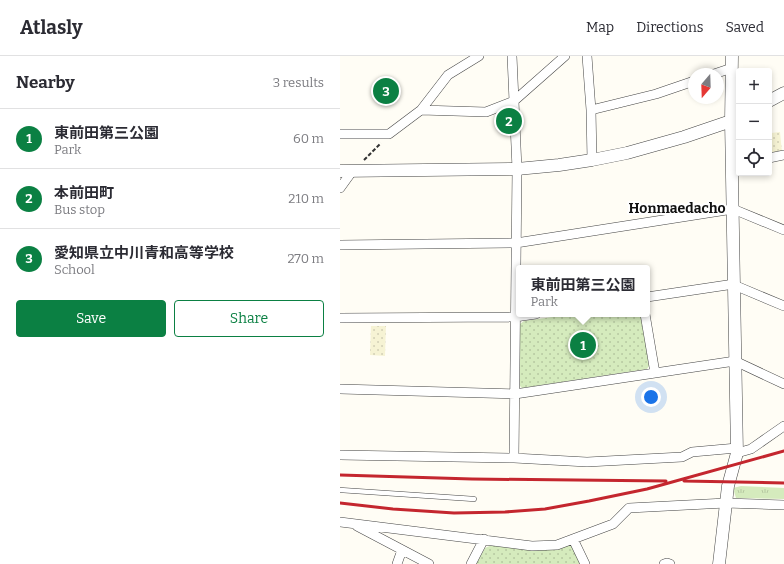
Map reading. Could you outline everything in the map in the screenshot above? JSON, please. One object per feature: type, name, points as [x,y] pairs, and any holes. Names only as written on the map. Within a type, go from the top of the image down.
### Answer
[{"type":"street","points":[[340,134],[389,134],[421,110],[448,75],[479,56]]},
{"type":"street","points":[[512,56],[517,169],[514,458]]},
{"type":"street","points":[[421,110],[486,112],[514,101],[564,56]]},
{"type":"street","points":[[587,56],[592,160]]},
{"type":"street","points":[[723,68],[732,62]]},
{"type":"street","points":[[719,564],[728,486],[737,451],[733,209],[736,164],[732,62]]},
{"type":"street","points":[[590,110],[656,94],[688,83]]},
{"type":"street","points":[[772,99],[784,93]]},
{"type":"street","points":[[340,170],[517,169],[559,165],[627,153],[661,144],[735,119]]},
{"type":"street","points":[[772,157],[784,155]]},
{"type":"street","points":[[340,188],[353,170]]},
{"type":"street","points":[[340,245],[516,243],[733,209],[784,230]]},
{"type":"street","points":[[650,297],[734,285],[784,306]]},
{"type":"street","points":[[340,318],[515,317]]},
{"type":"street","points":[[646,317],[655,373]]},
{"type":"street","points":[[340,389],[515,394],[735,362],[784,384]]},
{"type":"street","points":[[340,455],[514,458],[588,462],[682,457],[692,452],[737,451],[751,449],[784,426]]},
{"type":"street","points":[[340,522],[532,546],[557,545],[613,524],[629,508],[726,503],[784,505]]},
{"type":"street","points":[[352,523],[429,564]]},
{"type":"street","points":[[471,564],[484,539]]},
{"type":"street","points":[[573,539],[585,564]]},
{"type":"street","points":[[397,564],[402,550]]},
{"type":"street","points":[[664,564],[670,564]]},
{"type":"lane","points":[[340,490],[474,499]]},
{"type":"path","points":[[353,170],[389,134]]},
{"type":"shaded area","points":[[780,132],[782,152],[772,154],[772,133]]},
{"type":"shaded area","points":[[371,326],[386,326],[385,356],[370,355]]},
{"type":"green space","points":[[553,317],[642,317],[649,366],[647,369],[522,388],[520,386],[520,324],[524,321]]},
{"type":"green space","points":[[741,486],[784,488],[784,499],[736,498],[733,488]]},
{"type":"green space","points":[[492,545],[531,550],[558,550],[568,545],[573,547],[580,564],[476,564],[485,548]]},
{"type":"railway","points":[[340,503],[393,509],[454,513],[505,512],[545,509],[647,489],[784,451]]},
{"type":"railway","points":[[340,475],[472,479],[666,481]]},
{"type":"railway","points":[[684,481],[784,483]]},
{"type":"place","name":"愛知県立中川青和高等学校","points":[[386,91]]},
{"type":"place","name":"本前田町","points":[[509,121]]},
{"type":"place","name":"東前田第三公園","points":[[583,345]]},
{"type":"district","name":"Honmaedacho","points":[[677,208]]}]
